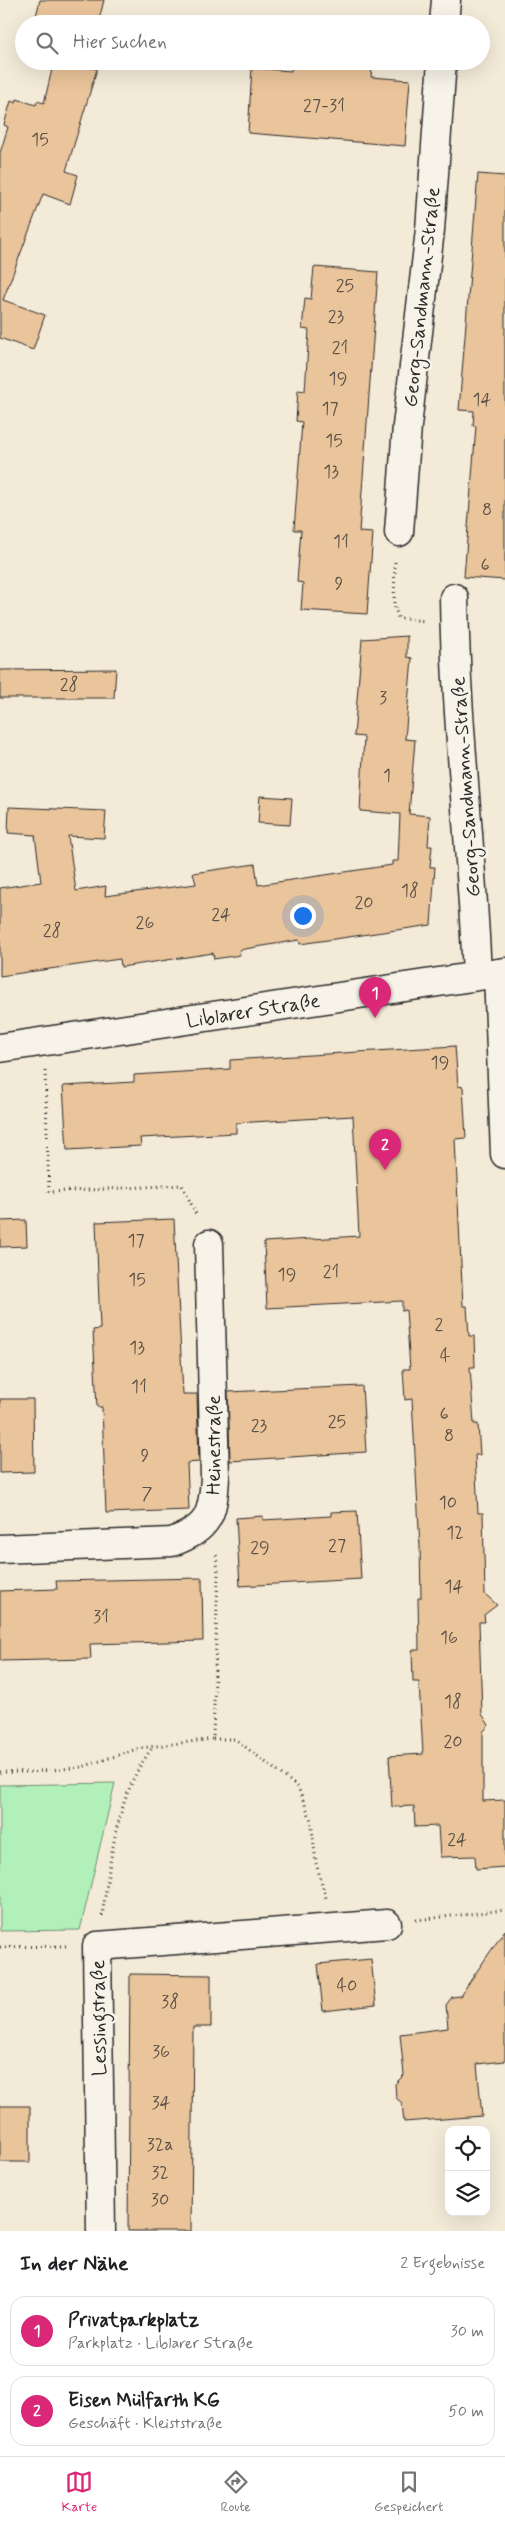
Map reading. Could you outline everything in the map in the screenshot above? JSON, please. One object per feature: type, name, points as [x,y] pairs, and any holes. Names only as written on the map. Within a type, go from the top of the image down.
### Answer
[{"type":"street","points":[[445,15],[446,0]]},
{"type":"street","name":"Georg-Sandmann-Straße","points":[[398,532],[430,230],[441,70]]},
{"type":"street","name":"Georg-Sandmann-Straße","points":[[454,598],[464,807],[472,867],[493,974],[505,1154]]},
{"type":"street","name":"Liblarer Straße","points":[[0,1048],[493,974]]},
{"type":"street","name":"Heinestraße","points":[[0,1549],[172,1542],[193,1534],[207,1520],[212,1508],[215,1477],[209,1244]]},
{"type":"street","name":"Lessingstraße","points":[[101,2231],[97,1946],[387,1924]]},
{"type":"path","points":[[398,532],[395,555],[394,604],[398,618],[455,625]]},
{"type":"path","points":[[44,1042],[49,1192],[182,1184],[209,1244]]},
{"type":"path","points":[[212,1508],[218,1572],[213,1739]]},
{"type":"path","points":[[0,1772],[32,1772],[82,1767],[140,1748],[213,1739],[235,1739],[298,1787],[311,1820],[316,1863],[335,1928]]},
{"type":"path","points":[[0,1948],[97,1946],[115,1834],[131,1786],[142,1761],[154,1746]]},
{"type":"path","points":[[387,1924],[505,1910]]},
{"type":"green space","points":[[115,1783],[80,1930],[0,1931],[0,1785]]},
{"type":"building","points":[[40,0],[104,0],[100,15],[36,15]]},
{"type":"building","points":[[52,70],[97,70],[66,171],[78,175],[70,204],[43,194],[3,300],[45,315],[33,350],[0,338],[0,153],[8,127],[4,125],[11,101],[16,103],[17,99],[36,105],[37,101],[44,103]]},
{"type":"building","points":[[252,70],[372,70],[371,77],[410,80],[405,146],[248,133]]},
{"type":"building","points":[[478,174],[505,176],[505,580],[464,577],[476,426],[473,426],[474,411],[459,410]]},
{"type":"building","points":[[314,267],[378,272],[359,532],[373,533],[367,614],[301,610],[303,583],[297,582],[301,530],[294,530],[302,422],[296,421],[298,390],[305,391],[309,330],[302,329],[305,298],[311,299]]},
{"type":"building","points":[[407,636],[407,657],[412,658],[405,739],[415,740],[409,814],[430,816],[428,846],[432,846],[430,867],[435,867],[431,925],[300,944],[299,940],[239,950],[240,955],[214,959],[213,953],[121,967],[120,959],[0,976],[0,888],[41,882],[35,835],[8,833],[9,807],[106,811],[104,838],[68,836],[76,891],[106,886],[105,896],[196,884],[193,873],[255,864],[258,885],[392,865],[392,861],[398,861],[400,814],[360,811],[364,737],[354,736],[362,639]]},
{"type":"building","points":[[116,669],[114,698],[0,698],[0,670]]},
{"type":"building","points":[[260,796],[292,798],[290,825],[258,823]]},
{"type":"building","points":[[455,1046],[458,1086],[463,1087],[466,1138],[455,1139],[463,1306],[467,1306],[469,1336],[474,1336],[475,1367],[470,1367],[474,1424],[478,1424],[480,1455],[475,1455],[478,1513],[483,1513],[485,1594],[497,1605],[484,1615],[485,1622],[479,1622],[482,1714],[489,1725],[483,1732],[483,1801],[505,1800],[505,1867],[476,1869],[475,1856],[440,1857],[438,1826],[415,1827],[414,1806],[392,1807],[389,1756],[423,1754],[419,1682],[413,1682],[412,1650],[419,1650],[418,1598],[421,1598],[412,1399],[405,1400],[403,1369],[410,1369],[406,1310],[402,1311],[402,1301],[267,1308],[264,1242],[359,1236],[353,1116],[236,1123],[236,1133],[140,1138],[141,1146],[67,1150],[63,1086],[134,1082],[134,1075],[230,1069],[230,1060]]},
{"type":"building","points":[[174,1219],[183,1394],[197,1394],[199,1462],[187,1463],[189,1510],[106,1513],[102,1407],[97,1407],[93,1330],[100,1329],[96,1222]]},
{"type":"building","points":[[26,1220],[27,1246],[0,1247],[0,1221]]},
{"type":"building","points":[[362,1386],[366,1452],[230,1461],[228,1392]]},
{"type":"building","points":[[0,1399],[33,1399],[34,1472],[0,1473]]},
{"type":"building","points":[[357,1511],[361,1579],[240,1586],[236,1518],[263,1516],[263,1520],[331,1516],[331,1512]]},
{"type":"building","points":[[202,1578],[203,1641],[90,1644],[91,1659],[0,1661],[0,1591],[57,1589],[56,1581]]},
{"type":"building","points":[[505,1930],[505,2061],[477,2064],[482,2116],[404,2122],[402,2103],[396,2098],[395,2084],[404,2075],[400,2034],[448,2028],[446,2005],[452,1997],[460,1996]]},
{"type":"building","points":[[371,1959],[376,2005],[323,2011],[318,1964]]},
{"type":"building","points":[[130,1974],[211,1975],[211,2027],[193,2027],[191,2231],[128,2231]]},
{"type":"building","points":[[0,2106],[30,2106],[30,2162],[0,2162]]},
{"type":"place","name":"Privatparkplatz","points":[[375,1018]]},
{"type":"place","name":"Eisen Mülfarth KG","points":[[385,1170]]}]
